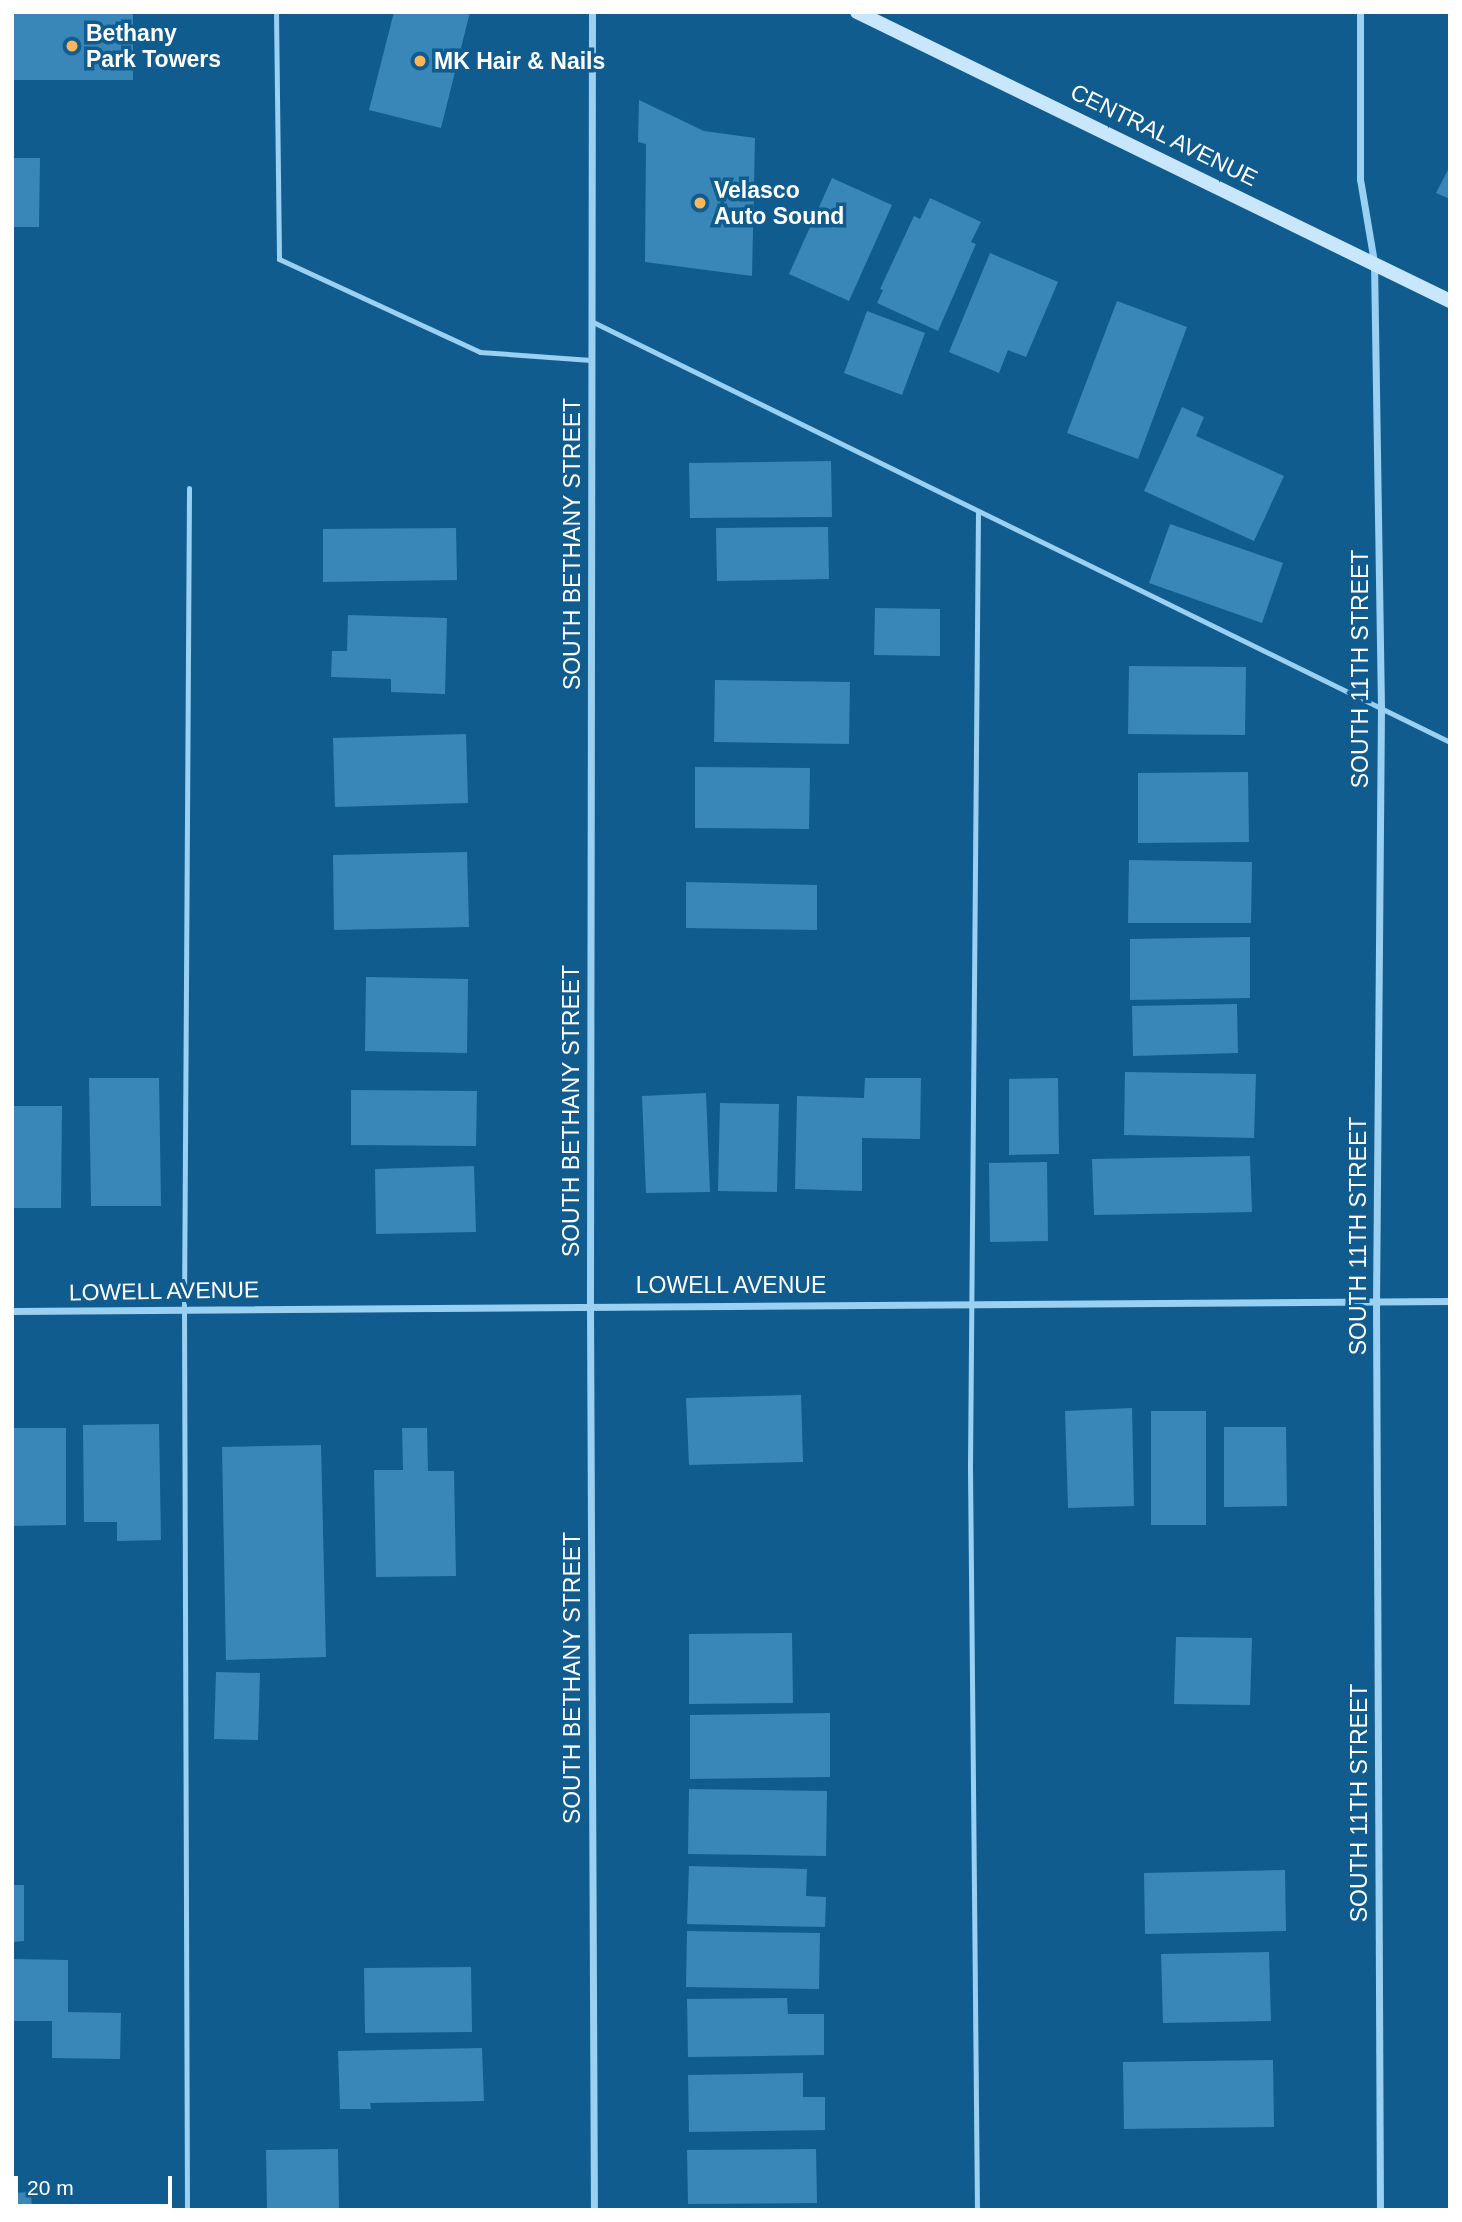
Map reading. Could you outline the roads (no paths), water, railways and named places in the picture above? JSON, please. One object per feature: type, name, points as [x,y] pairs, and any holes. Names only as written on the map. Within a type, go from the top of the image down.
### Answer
[{"type":"main road","name":"CENTRAL AVENUE","points":[[857,12],[1450,301]]},
{"type":"street","name":"SOUTH BETHANY STREET","points":[[592,12],[590,1305],[594,2210]]},
{"type":"street","name":"SOUTH 11TH STREET","points":[[1360,12],[1360,179],[1374,262],[1381,708],[1376,1301],[1380,2210]]},
{"type":"street","name":"LOWELL AVENUE","points":[[12,1311],[1450,1301]]},
{"type":"lane","points":[[276,12],[279,259],[480,352],[592,360]]},
{"type":"lane","points":[[592,321],[1450,742]]},
{"type":"lane","points":[[187,2210],[184,1310],[189,488]]},
{"type":"lane","points":[[976,2210],[970,1465],[974,1303],[978,511]]},
{"type":"place","name":"Bethany Park Towers","points":[[72,46]]},
{"type":"place","name":"MK Hair & Nails","points":[[420,61]]},
{"type":"place","name":"Velasco Auto Sound","points":[[700,203]]}]
